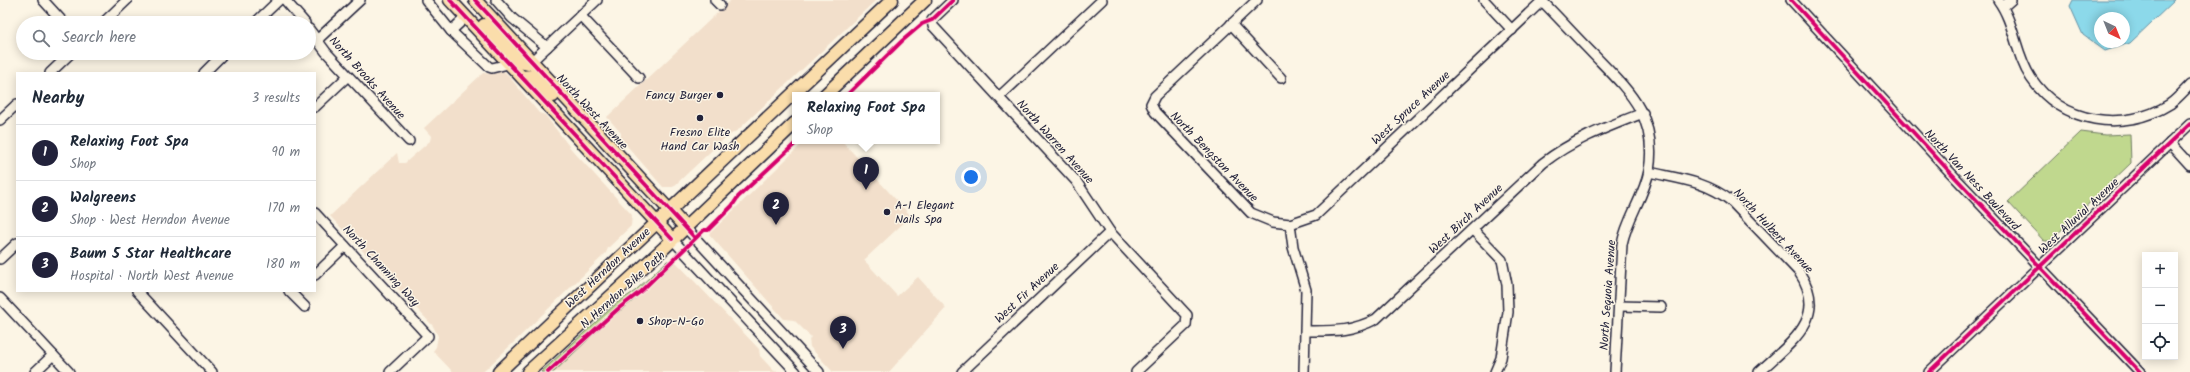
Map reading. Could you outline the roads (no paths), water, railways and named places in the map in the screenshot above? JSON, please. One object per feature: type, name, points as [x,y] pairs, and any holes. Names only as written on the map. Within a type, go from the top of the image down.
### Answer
[{"type":"main road","points":[[450,0],[672,239]]},
{"type":"main road","name":"North West Avenue","points":[[475,0],[685,227]]},
{"type":"main road","name":"West Herndon Avenue","points":[[795,92],[892,0]]},
{"type":"main road","points":[[828,92],[925,0]]},
{"type":"main road","points":[[466,17],[481,22],[519,62],[528,64],[531,62]]},
{"type":"main road","points":[[522,77],[532,76],[551,94],[572,106]]},
{"type":"main road","name":"West Herndon Avenue","points":[[499,372],[792,95]]},
{"type":"main road","points":[[544,101],[561,108],[581,130],[594,139],[599,141],[604,140]]},
{"type":"main road","name":"West Herndon Avenue","points":[[528,372],[792,126]]},
{"type":"street","points":[[43,0],[58,16]]},
{"type":"street","points":[[110,16],[127,0]]},
{"type":"street","points":[[262,16],[279,0]]},
{"type":"street","points":[[285,0],[299,16]]},
{"type":"street","points":[[317,40],[360,0]]},
{"type":"street","points":[[426,0],[451,31],[489,67],[492,68],[508,64]]},
{"type":"street","points":[[496,0],[512,18],[547,47]]},
{"type":"street","points":[[531,62],[597,0]]},
{"type":"street","name":"North Warren Avenue","points":[[952,0],[932,20],[933,26],[1076,181],[1110,232],[1187,315],[1188,320],[1186,325],[1136,372]]},
{"type":"street","points":[[998,97],[1102,0]]},
{"type":"street","points":[[1257,0],[1231,24],[1281,78]]},
{"type":"street","points":[[1484,0],[1512,30]]},
{"type":"street","name":"North Van Ness Boulevard","points":[[1791,0],[2140,372]]},
{"type":"street","points":[[2011,0],[2000,3],[2030,77],[2047,97],[2077,116],[2108,122],[2141,117],[2171,103],[2190,85]]},
{"type":"street","name":"West Spruce Avenue","points":[[1290,224],[1316,215],[1543,1]]},
{"type":"street","name":"North Sequoia Avenue","points":[[1543,1],[1628,90],[1642,113],[1651,144],[1649,172],[1644,187],[1625,228],[1622,244],[1615,372]]},
{"type":"street","points":[[580,15],[639,78]]},
{"type":"street","points":[[451,31],[466,17]]},
{"type":"street","name":"North Bengston Avenue","points":[[1231,24],[1155,96],[1151,104],[1155,112],[1243,206],[1261,218],[1273,222],[1290,224]]},
{"type":"street","name":"North Brooks Avenue","points":[[317,40],[348,76],[409,141]]},
{"type":"street","points":[[51,72],[64,60]]},
{"type":"street","points":[[205,72],[217,60]]},
{"type":"street","points":[[316,106],[348,76]]},
{"type":"street","points":[[0,120],[16,105]]},
{"type":"street","name":"West Birch Avenue","points":[[1306,331],[1344,331],[1360,327],[1376,320],[1543,163],[1563,147],[1583,136],[1642,113]]},
{"type":"street","name":"West Alluvial Avenue","points":[[1929,372],[2190,124]]},
{"type":"street","points":[[2170,143],[2190,165]]},
{"type":"street","name":"North Hulbert Avenue","points":[[1649,172],[1710,187],[1732,201],[1799,272],[1810,292],[1811,312],[1806,324],[1797,336],[1759,372]]},
{"type":"street","name":"North Channing Way","points":[[316,214],[428,336],[390,372]]},
{"type":"street","points":[[1290,224],[1293,247],[1306,290],[1304,372]]},
{"type":"street","name":"North West Avenue","points":[[685,227],[819,372]]},
{"type":"street","points":[[1473,230],[1502,260],[1507,285],[1508,312],[1502,358],[1494,372]]},
{"type":"street","name":"West Fir Avenue","points":[[962,372],[1110,232]]},
{"type":"street","points":[[672,239],[796,372]]},
{"type":"street","points":[[0,259],[16,244]]},
{"type":"street","points":[[316,274],[345,246]]},
{"type":"street","points":[[138,292],[212,372]]},
{"type":"street","points":[[293,292],[304,307]]},
{"type":"street","points":[[0,298],[69,372]]},
{"type":"street","points":[[1619,306],[1661,307]]},
{"type":"street","points":[[35,372],[53,355]]},
{"type":"water","points":[[2073,0],[2175,0],[2130,43],[2130,12],[2094,12],[2094,43],[2083,35],[2070,6]]},
{"type":"water","points":[[2101,48],[2114,48],[2105,51]]},
{"type":"place","name":"Fancy Burger","points":[[720,95]]},
{"type":"place","name":"Fresno Elite Hand Car Wash","points":[[700,118]]},
{"type":"place","name":"Relaxing Foot Spa","points":[[866,190]]},
{"type":"place","name":"A-1 Elegant Nails Spa","points":[[887,212]]},
{"type":"place","name":"Walgreens","points":[[776,225]]},
{"type":"place","name":"Shop-N-Go","points":[[640,321]]},
{"type":"place","name":"Baum 5 Star Healthcare","points":[[843,349]]}]
